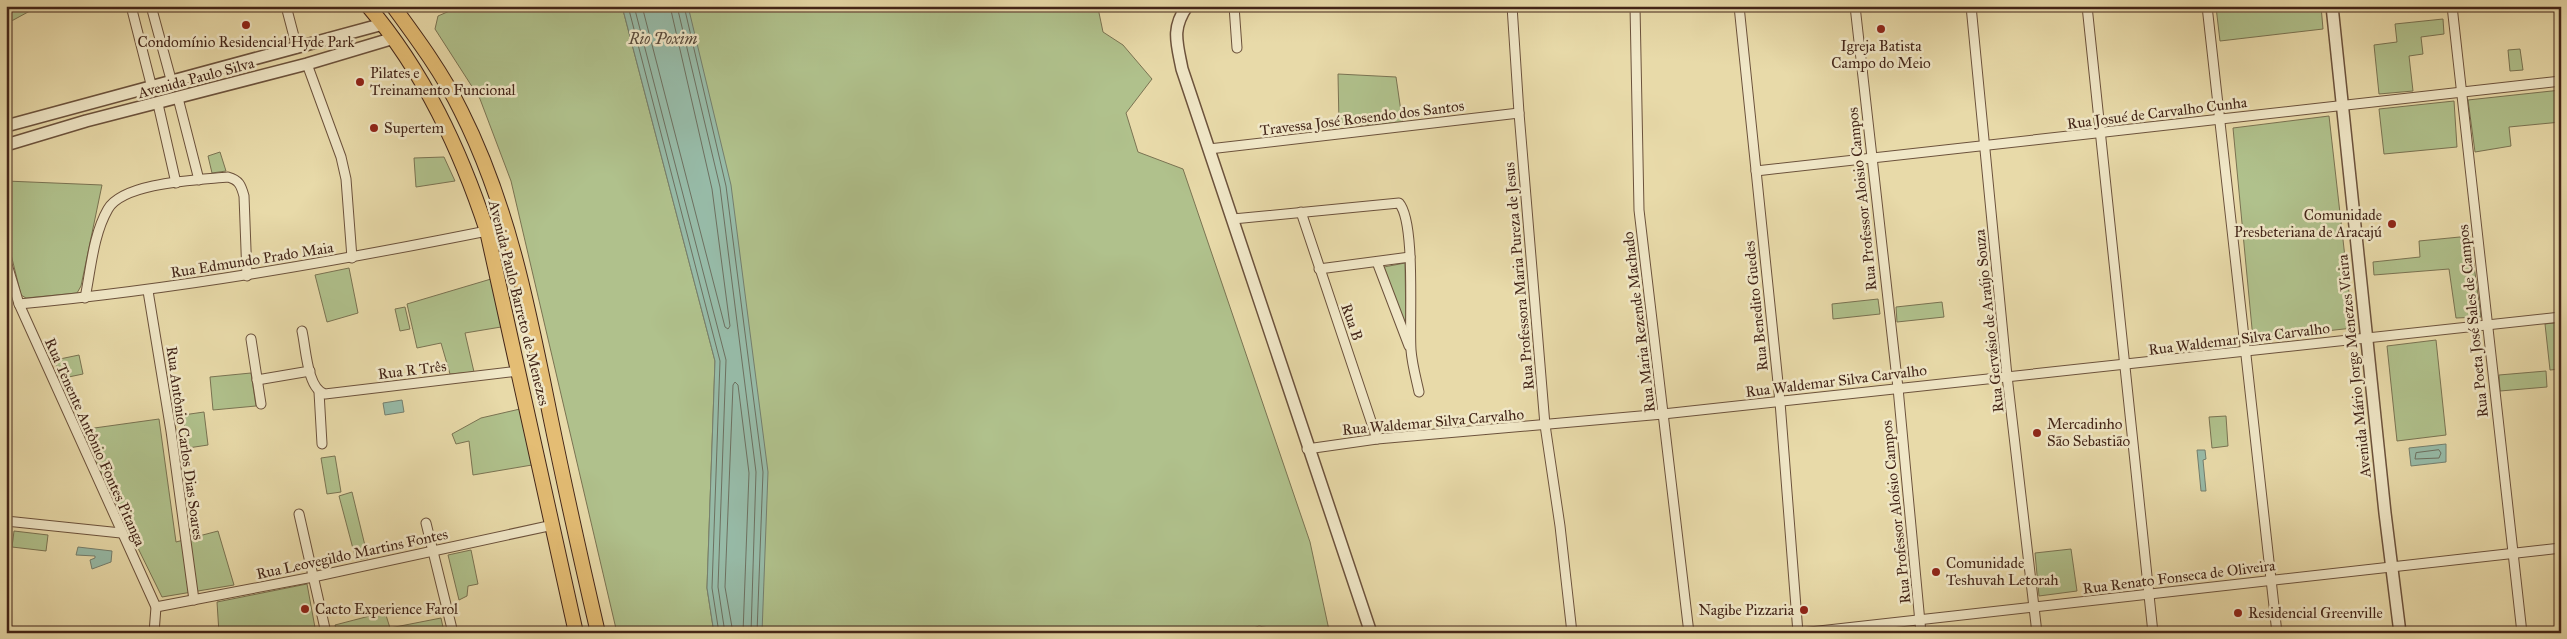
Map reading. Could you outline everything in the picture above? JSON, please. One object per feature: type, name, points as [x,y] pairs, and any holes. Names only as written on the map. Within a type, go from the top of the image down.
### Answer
[{"type":"main road","name":"Avenida Paulo Barreto de Menezes","points":[[368,6],[394,38],[421,80],[447,128],[470,177],[487,231],[576,633]]},
{"type":"main road","name":"Avenida Paulo Barreto de Menezes","points":[[394,6],[425,49],[461,110],[485,162],[507,226],[540,362],[572,522],[598,633]]},
{"type":"street","points":[[132,6],[152,88]]},
{"type":"street","points":[[151,6],[172,83]]},
{"type":"street","points":[[286,6],[297,48]]},
{"type":"street","points":[[1186,6],[1178,19],[1177,41],[1182,68],[1307,449],[1370,633]]},
{"type":"street","points":[[1234,6],[1237,48]]},
{"type":"street","name":"Rua Professora Maria Pureza de Jesus","points":[[1512,6],[1518,114],[1545,425],[1560,526],[1572,633]]},
{"type":"street","name":"Rua Maria Rezende Machado","points":[[1635,6],[1639,210],[1689,633]]},
{"type":"street","name":"Rua Benedito Guedes","points":[[1739,6],[1780,402],[1800,633]]},
{"type":"street","name":"Rua Professor Aloisio Campos","points":[[1855,6],[1898,388]]},
{"type":"street","name":"Rua Gervásio de Araújo Souza","points":[[1971,6],[2007,376],[2037,633]]},
{"type":"street","points":[[2087,6],[2153,633]]},
{"type":"street","points":[[2207,6],[2277,633]]},
{"type":"street","name":"Avenida Mário Jorge Menezes Vieira","points":[[2332,6],[2400,633]]},
{"type":"street","name":"Rua Poeta José Sales de Campos","points":[[2452,6],[2522,633]]},
{"type":"street","name":"Avenida Paulo Silva","points":[[6,126],[28,118],[172,83],[383,24]]},
{"type":"street","points":[[344,35],[352,50]]},
{"type":"street","name":"Avenida Paulo Silva","points":[[6,145],[86,121],[158,104],[307,64],[394,38]]},
{"type":"street","points":[[307,64],[341,156],[346,179],[352,258]]},
{"type":"street","points":[[201,75],[207,91]]},
{"type":"street","name":"Rua Josué de Carvalho Cunha","points":[[1756,171],[2561,81]]},
{"type":"street","points":[[178,98],[199,180]]},
{"type":"street","points":[[158,104],[176,182]]},
{"type":"street","points":[[83,105],[86,121]]},
{"type":"street","name":"Travessa José Rosendo dos Santos","points":[[1209,149],[1518,114]]},
{"type":"street","points":[[26,138],[21,131],[28,118]]},
{"type":"street","points":[[85,298],[99,230],[109,208],[129,192],[176,182],[228,177],[235,179],[241,186],[244,196],[246,276]]},
{"type":"street","points":[[1233,219],[1399,203],[1403,208],[1410,257],[1411,352]]},
{"type":"street","name":"Rua B","points":[[1301,212],[1377,439]]},
{"type":"street","name":"Rua Edmundo Prado Maia","points":[[18,304],[148,291],[246,276],[352,258],[487,231]]},
{"type":"street","points":[[1319,268],[1410,257]]},
{"type":"street","name":"Rua Tenente Antônio Fontes Pitanga","points":[[6,261],[9,284],[121,534],[156,607]]},
{"type":"street","points":[[1377,262],[1411,352],[1419,392]]},
{"type":"street","name":"Rua Antônio Carlos Dias Soares","points":[[148,291],[194,600]]},
{"type":"street","name":"Rua Waldemar Silva Carvalho","points":[[1307,449],[1377,439],[1663,414],[2007,376],[2124,366],[2368,337],[2561,317]]},
{"type":"street","points":[[302,331],[313,384],[319,392],[322,444]]},
{"type":"street","points":[[251,340],[261,404]]},
{"type":"street","points":[[257,380],[310,370]]},
{"type":"street","name":"Rua R Três","points":[[319,392],[325,394],[519,371]]},
{"type":"street","name":"Rua Professor Aloísio Campos","points":[[1898,388],[1921,633]]},
{"type":"street","points":[[298,514],[326,633]]},
{"type":"street","points":[[6,521],[121,534]]},
{"type":"street","points":[[426,523],[453,633]]},
{"type":"street","name":"Rua Leovegildo Martins Fontes","points":[[156,607],[313,577],[553,525]]},
{"type":"street","name":"Rua Renato Fonseca de Oliveira","points":[[1800,633],[2561,548]]},
{"type":"street","points":[[154,633],[156,607]]},
{"type":"green space","points":[[6,6],[39,6],[6,24]]},
{"type":"green space","points":[[461,6],[622,6],[715,361],[707,588],[714,633],[617,633],[511,181],[480,99],[435,29],[438,16]]},
{"type":"green space","points":[[688,6],[1098,8],[1103,32],[1123,45],[1152,79],[1126,113],[1138,152],[1183,169],[1310,542],[1329,630],[1327,633],[1294,633],[1259,626],[1240,633],[762,633]]},
{"type":"green space","points":[[2321,6],[2323,29],[2220,41],[2216,7]]},
{"type":"green space","points":[[2443,19],[2444,34],[2421,37],[2423,54],[2409,56],[2413,91],[2379,94],[2374,45],[2397,42],[2395,24]]},
{"type":"green space","points":[[2520,49],[2523,70],[2510,71],[2508,50]]},
{"type":"green space","points":[[1338,74],[1396,77],[1403,125],[1339,125]]},
{"type":"green space","points":[[2561,90],[2561,122],[2509,127],[2511,146],[2475,152],[2468,100]]},
{"type":"green space","points":[[2454,101],[2457,147],[2384,154],[2379,109]]},
{"type":"green space","points":[[2329,116],[2353,328],[2253,339],[2233,128]]},
{"type":"green space","points":[[220,152],[226,171],[212,173],[208,156]]},
{"type":"green space","points":[[444,157],[455,181],[416,187],[414,158]]},
{"type":"green space","points":[[6,181],[102,185],[81,286],[77,293],[26,298],[21,295],[6,234]]},
{"type":"green space","points":[[2470,236],[2481,317],[2456,318],[2449,269],[2374,275],[2373,262],[2420,257],[2419,241]]},
{"type":"green space","points":[[1405,263],[1406,329],[1384,267]]},
{"type":"green space","points":[[349,268],[358,313],[327,322],[315,275]]},
{"type":"green space","points":[[491,279],[501,327],[465,333],[474,372],[450,374],[441,343],[417,348],[407,304]]},
{"type":"green space","points":[[1878,299],[1880,314],[1833,319],[1832,304]]},
{"type":"green space","points":[[1942,302],[1944,317],[1897,322],[1896,307]]},
{"type":"green space","points":[[405,307],[410,329],[400,331],[395,309]]},
{"type":"green space","points":[[2561,322],[2561,369],[2550,370],[2545,324]]},
{"type":"green space","points":[[2436,340],[2446,435],[2397,441],[2387,346]]},
{"type":"green space","points":[[79,355],[83,374],[59,379],[55,360]]},
{"type":"green space","points":[[2546,371],[2547,387],[2500,391],[2499,375]]},
{"type":"green space","points":[[251,373],[256,406],[213,410],[210,377]]},
{"type":"green space","points":[[520,409],[532,465],[473,475],[469,441],[456,444],[452,434],[481,418]]},
{"type":"green space","points":[[204,412],[208,445],[188,448],[183,415]]},
{"type":"green space","points":[[2226,416],[2228,446],[2212,448],[2209,417]]},
{"type":"green space","points":[[159,419],[176,542],[218,531],[234,585],[162,597],[80,430]]},
{"type":"green space","points":[[335,456],[341,492],[327,494],[321,458]]},
{"type":"green space","points":[[352,492],[368,558],[356,560],[339,496]]},
{"type":"green space","points":[[14,531],[48,535],[46,551],[12,547]]},
{"type":"green space","points":[[2071,549],[2077,591],[2039,596],[2035,553]]},
{"type":"green space","points":[[471,550],[478,584],[468,586],[467,596],[459,600],[448,555]]},
{"type":"green space","points":[[307,584],[316,633],[219,633],[217,602]]},
{"type":"green space","points":[[385,612],[390,628],[441,618],[444,632],[337,633],[335,625]]},
{"type":"water","name":"Rio Poxim","points":[[622,6],[688,6],[731,185],[768,472],[762,633],[714,633],[707,588],[715,361]]},
{"type":"water","points":[[986,6],[1103,6],[987,8]]},
{"type":"water","points":[[402,400],[404,412],[385,415],[383,403]]},
{"type":"water","points":[[2446,444],[2446,462],[2411,466],[2409,448]]},
{"type":"water","points":[[2197,450],[2205,450],[2206,459],[2203,460],[2206,491],[2201,491]]},
{"type":"water","points":[[78,547],[112,551],[111,562],[92,569],[90,560],[95,558],[95,556],[76,555]]},
{"type":"place","name":"Condomínio Residencial Hyde Park","points":[[246,25]]},
{"type":"place","name":"Igreja Batista Campo do Meio","points":[[1881,29]]},
{"type":"place","name":"Pilates e Treinamento Funcional","points":[[360,82]]},
{"type":"place","name":"Supertem","points":[[374,128]]},
{"type":"place","name":"Comunidade Presbeteriana de Aracajú","points":[[2392,224]]},
{"type":"place","name":"Mercadinho São Sebastião","points":[[2037,433]]},
{"type":"place","name":"Comunidade Teshuvah Letorah","points":[[1936,572]]},
{"type":"place","name":"Cacto Experience Farol","points":[[305,609]]},
{"type":"place","name":"Nagibe Pizzaria","points":[[1804,610]]},
{"type":"place","name":"Residencial Greenville","points":[[2238,613]]}]
